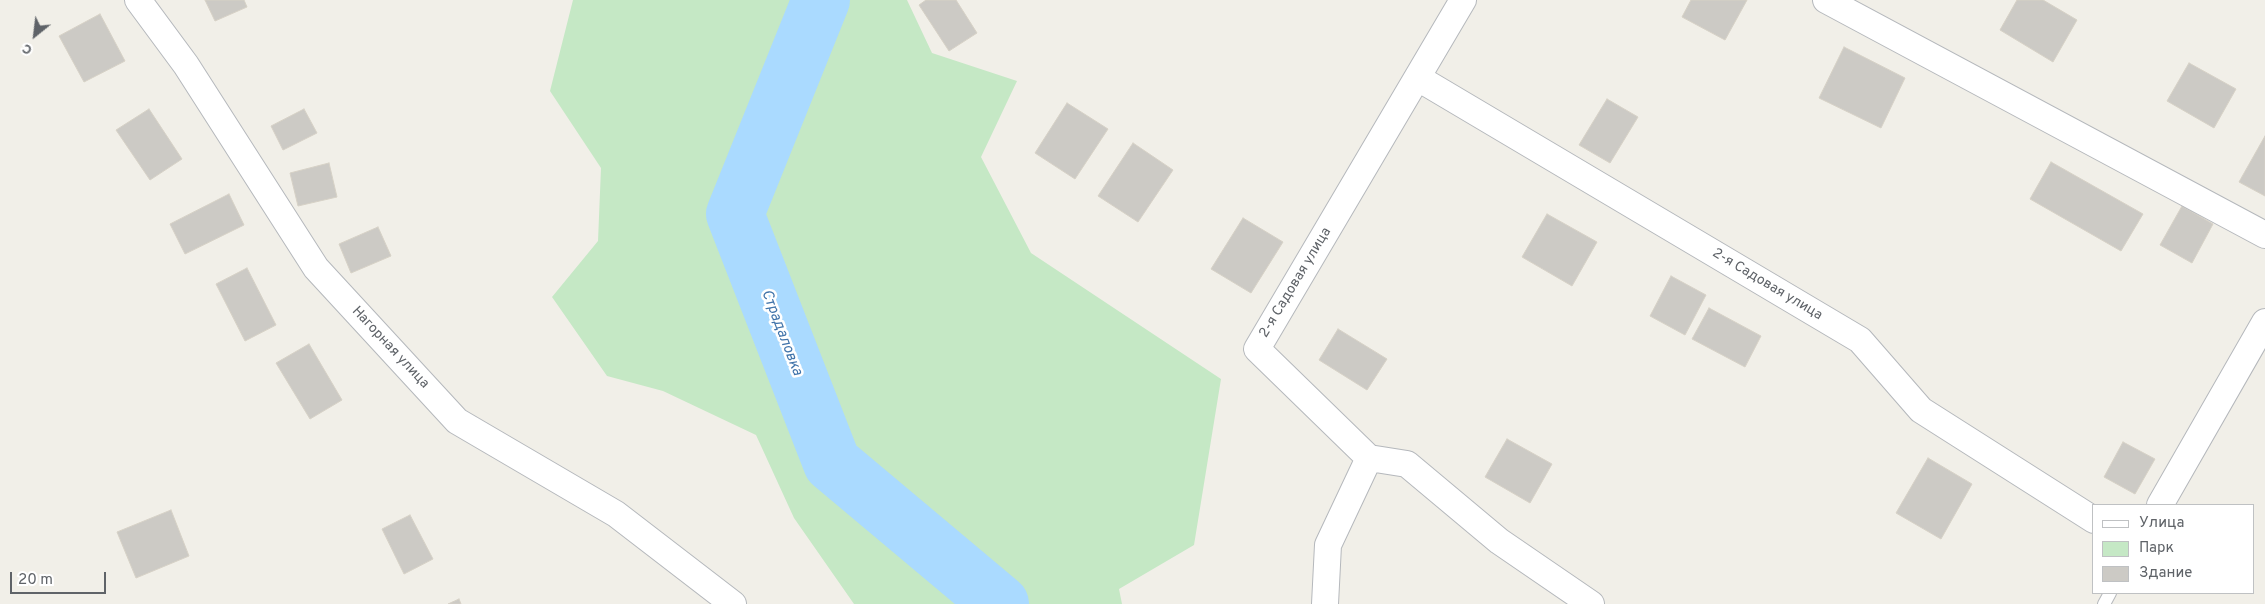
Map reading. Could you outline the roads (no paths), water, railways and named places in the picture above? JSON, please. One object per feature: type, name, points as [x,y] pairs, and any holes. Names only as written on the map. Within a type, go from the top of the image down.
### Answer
[{"type":"street","name":"Нагорная улица","points":[[138,0],[186,65],[316,268],[457,421],[616,514],[732,604]]},
{"type":"street","name":"2-я Садовая улица","points":[[1369,458],[1257,349],[1463,0]]},
{"type":"street","points":[[1826,0],[2265,235]]},
{"type":"street","name":"2-я Садовая улица","points":[[1418,78],[1860,340],[1921,410],[2092,519]]},
{"type":"street","points":[[2161,504],[2265,322]]},
{"type":"street","points":[[1325,604],[1328,545],[1369,458],[1407,464],[1499,541],[1592,604]]},
{"type":"waterway","name":"Страдаловка","points":[[821,0],[735,214],[832,463],[1000,604]]}]
